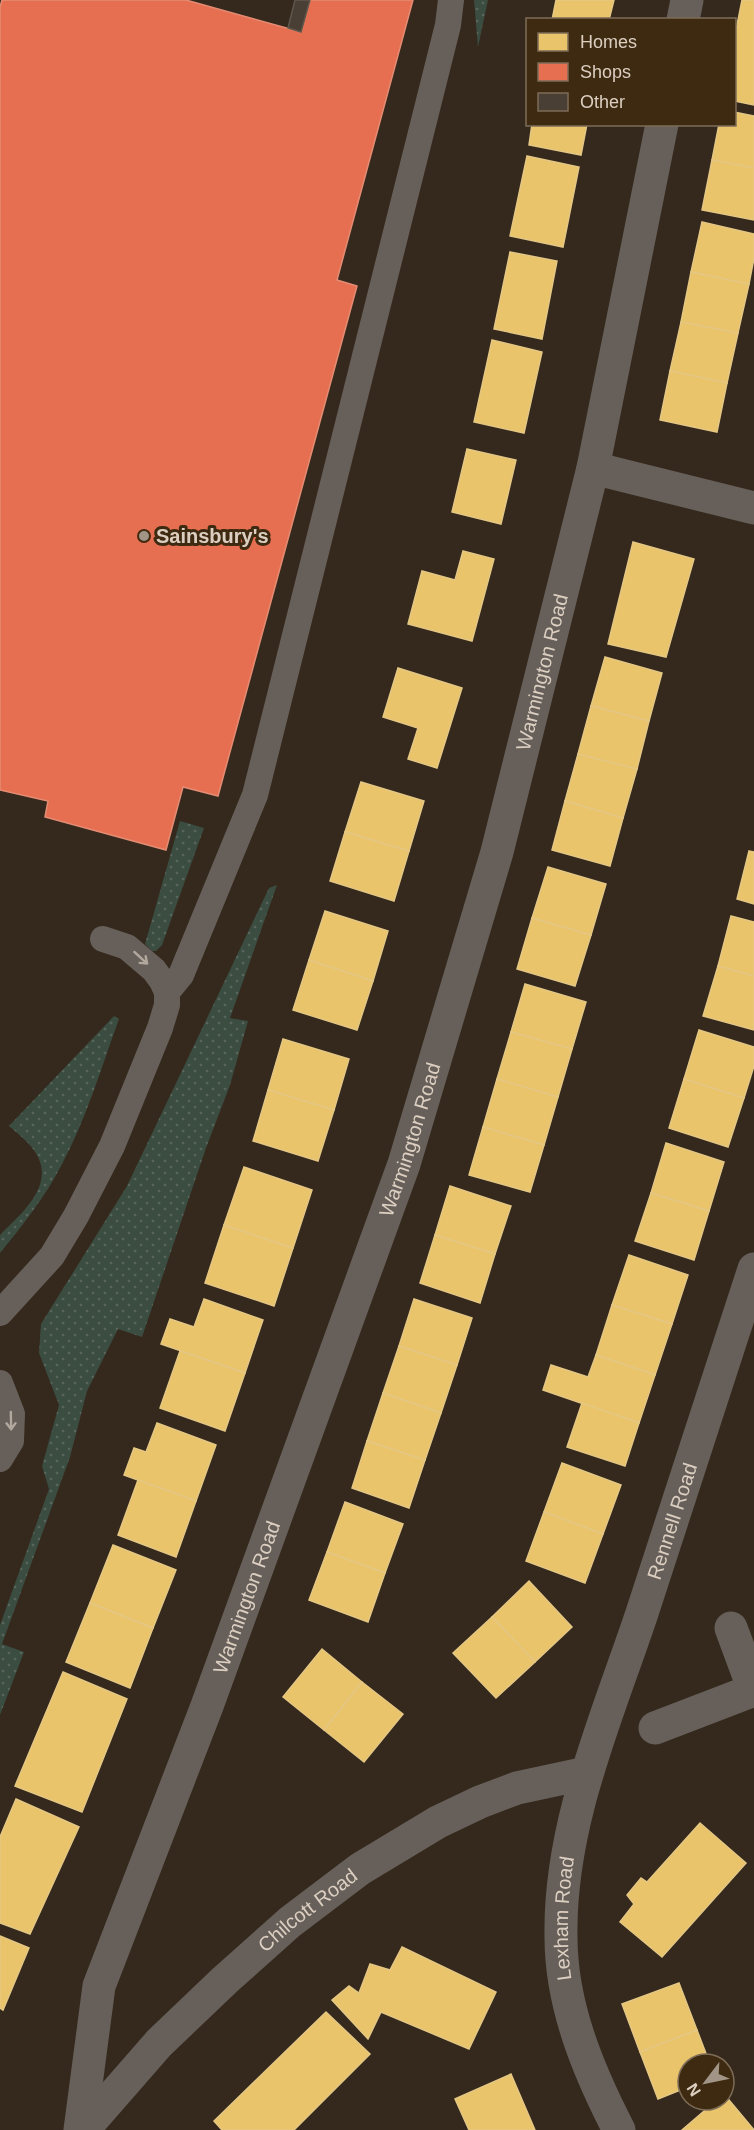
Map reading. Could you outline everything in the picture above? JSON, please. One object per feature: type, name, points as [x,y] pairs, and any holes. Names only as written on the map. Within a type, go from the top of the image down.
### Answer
[{"type":"street","points":[[683,18],[687,0]]},
{"type":"street","name":"Warmington Road","points":[[81,2130],[99,1986],[207,1706],[404,1164],[497,852],[593,468],[662,126]]},
{"type":"street","points":[[593,468],[754,508]]},
{"type":"street","name":"Rennell Road","points":[[587,1773],[754,1269]]},
{"type":"street","points":[[655,1728],[754,1690],[731,1628]]},
{"type":"street","name":"Chilcott Road","points":[[81,2130],[159,2043],[225,1980],[290,1922],[360,1869],[438,1822],[480,1802],[517,1788],[587,1773]]},
{"type":"street","name":"Lexham Road","points":[[587,1773],[573,1825],[562,1888],[561,1938],[568,2002],[587,2062],[619,2130]]},
{"type":"lane","points":[[167,992],[181,975],[255,795],[448,25],[451,0]]},
{"type":"lane","points":[[0,1313],[52,1256],[107,1156],[160,1028],[167,992],[162,981],[154,970],[128,946],[103,939]]},
{"type":"lane","points":[[0,1383],[12,1414],[11,1441],[0,1459]]},
{"type":"green space","points":[[474,0],[488,0],[478,47]]},
{"type":"green space","points":[[180,821],[204,828],[162,945],[156,951],[152,951],[145,944]]},
{"type":"green space","points":[[277,885],[230,1018],[248,1021],[230,1085],[206,1148],[142,1337],[118,1329],[87,1391],[70,1457],[2,1644],[24,1652],[0,1715],[0,1625],[49,1489],[42,1466],[59,1405],[39,1353],[41,1324],[127,1186],[269,888]]},
{"type":"green space","points":[[114,1016],[119,1019],[86,1112],[70,1148],[55,1178],[25,1222],[0,1253],[0,1235],[27,1207],[40,1185],[42,1174],[40,1162],[33,1149],[9,1126]]},
{"type":"building: Homes","points":[[556,0],[614,0],[610,18],[552,18]]},
{"type":"building: Homes","points":[[742,0],[754,0],[754,105],[736,101],[736,30]]},
{"type":"building: Homes","points":[[736,112],[754,116],[754,168],[712,160],[719,126],[736,126]]},
{"type":"building: Homes","points":[[532,126],[587,126],[581,155],[529,145]]},
{"type":"building: Homes","points":[[527,156],[579,167],[563,247],[510,236]]},
{"type":"building: Homes","points":[[712,160],[754,168],[754,220],[702,210]]},
{"type":"building: Homes","points":[[702,222],[754,234],[754,258],[749,284],[691,272]]},
{"type":"building: Homes","points":[[510,252],[557,261],[542,339],[494,329]]},
{"type":"building: Homes","points":[[691,272],[749,284],[738,333],[681,322]]},
{"type":"building: Homes","points":[[681,322],[738,333],[727,383],[670,371]]},
{"type":"building: Homes","points":[[492,340],[542,352],[524,433],[474,422]]},
{"type":"building: Homes","points":[[670,371],[727,383],[717,432],[660,420]]},
{"type":"building: Homes","points":[[467,449],[516,460],[501,524],[452,512]]},
{"type":"building: Homes","points":[[633,542],[694,559],[666,657],[608,644]]},
{"type":"building: Homes","points":[[463,551],[494,559],[472,641],[408,624],[422,571],[455,580]]},
{"type":"building: Homes","points":[[605,657],[662,673],[649,721],[591,706]]},
{"type":"building: Homes","points":[[398,668],[462,688],[437,768],[408,759],[418,728],[383,717]]},
{"type":"building: Homes","points":[[591,706],[649,721],[637,769],[578,754]]},
{"type":"building: Homes","points":[[578,754],[637,769],[623,818],[565,801]]},
{"type":"building: Homes","points":[[361,782],[424,801],[409,851],[345,832]]},
{"type":"building: Homes","points":[[565,801],[623,818],[610,866],[552,850]]},
{"type":"building: Homes","points":[[345,832],[409,851],[394,901],[330,881]]},
{"type":"building: Homes","points":[[749,851],[754,852],[754,904],[737,899]]},
{"type":"building: Homes","points":[[548,867],[606,884],[591,935],[532,918]]},
{"type":"building: Homes","points":[[325,911],[388,931],[373,981],[309,960]]},
{"type":"building: Homes","points":[[731,916],[754,922],[754,976],[718,966]]},
{"type":"building: Homes","points":[[532,918],[591,935],[575,986],[517,969]]},
{"type":"building: Homes","points":[[309,960],[373,981],[357,1030],[293,1010]]},
{"type":"building: Homes","points":[[718,966],[754,976],[754,1030],[703,1016]]},
{"type":"building: Homes","points":[[525,984],[586,1002],[572,1049],[511,1032]]},
{"type":"building: Homes","points":[[699,1030],[754,1047],[754,1066],[744,1098],[684,1079]]},
{"type":"building: Homes","points":[[511,1032],[572,1049],[558,1097],[497,1079]]},
{"type":"building: Homes","points":[[283,1039],[349,1059],[334,1110],[268,1090]]},
{"type":"building: Homes","points":[[497,1079],[558,1097],[544,1145],[483,1127]]},
{"type":"building: Homes","points":[[684,1079],[744,1098],[728,1147],[669,1128]]},
{"type":"building: Homes","points":[[268,1090],[334,1110],[318,1161],[253,1141]]},
{"type":"building: Homes","points":[[483,1127],[544,1145],[530,1192],[469,1175]]},
{"type":"building: Homes","points":[[666,1143],[724,1162],[709,1211],[651,1193]]},
{"type":"building: Homes","points":[[244,1167],[312,1190],[293,1248],[224,1225]]},
{"type":"building: Homes","points":[[450,1186],[511,1206],[495,1254],[435,1235]]},
{"type":"building: Homes","points":[[651,1193],[709,1211],[694,1260],[635,1241]]},
{"type":"building: Homes","points":[[224,1225],[293,1248],[274,1306],[205,1283]]},
{"type":"building: Homes","points":[[435,1235],[495,1254],[480,1303],[420,1283]]},
{"type":"building: Homes","points":[[629,1255],[688,1275],[672,1324],[612,1305]]},
{"type":"building: Homes","points":[[204,1299],[263,1320],[245,1373],[161,1344],[170,1319],[194,1327]]},
{"type":"building: Homes","points":[[414,1299],[472,1318],[457,1365],[399,1346]]},
{"type":"building: Homes","points":[[612,1305],[672,1324],[655,1375],[596,1355]]},
{"type":"building: Homes","points":[[399,1346],[457,1365],[441,1413],[383,1393]]},
{"type":"building: Homes","points":[[180,1351],[245,1373],[225,1431],[160,1408]]},
{"type":"building: Homes","points":[[596,1355],[655,1375],[639,1423],[543,1390],[551,1365],[588,1377]]},
{"type":"building: Homes","points":[[383,1393],[441,1413],[425,1460],[367,1441]]},
{"type":"building: Homes","points":[[582,1403],[639,1423],[625,1466],[567,1447]]},
{"type":"building: Homes","points":[[157,1423],[216,1445],[196,1501],[124,1475],[134,1448],[146,1452]]},
{"type":"building: Homes","points":[[367,1441],[425,1460],[409,1508],[352,1488]]},
{"type":"building: Homes","points":[[562,1463],[621,1485],[603,1534],[544,1512]]},
{"type":"building: Homes","points":[[138,1480],[196,1501],[176,1557],[118,1535]]},
{"type":"building: Homes","points":[[345,1502],[403,1524],[385,1573],[327,1552]]},
{"type":"building: Homes","points":[[544,1512],[603,1534],[585,1583],[526,1561]]},
{"type":"building: Homes","points":[[113,1545],[176,1570],[153,1628],[90,1603]]},
{"type":"building: Homes","points":[[327,1552],[385,1573],[368,1622],[309,1600]]},
{"type":"building: Homes","points":[[529,1581],[572,1627],[535,1662],[492,1617]]},
{"type":"building: Homes","points":[[90,1603],[153,1628],[130,1688],[66,1662]]},
{"type":"building: Homes","points":[[492,1617],[535,1662],[496,1698],[453,1653]]},
{"type":"building: Homes","points":[[322,1649],[362,1682],[324,1730],[283,1697]]},
{"type":"building: Homes","points":[[63,1672],[127,1699],[82,1812],[15,1786]]},
{"type":"building: Homes","points":[[362,1682],[403,1714],[364,1762],[324,1730]]},
{"type":"building: Homes","points":[[16,1799],[79,1827],[30,1934],[0,1923],[0,1837]]},
{"type":"building: Homes","points":[[700,1823],[746,1863],[662,1957],[620,1922],[634,1904],[627,1895],[641,1878],[647,1882]]},
{"type":"building: Homes","points":[[0,1936],[29,1948],[3,2010],[0,2008]]},
{"type":"building: Homes","points":[[402,1947],[496,1992],[469,2049],[381,2012],[368,2039],[332,2000],[349,1986],[359,1993],[370,1964],[390,1970]]},
{"type":"building: Homes","points":[[679,1983],[697,2030],[640,2052],[622,2004]]},
{"type":"building: Homes","points":[[326,2012],[370,2054],[294,2130],[222,2130],[214,2121]]},
{"type":"building: Homes","points":[[697,2030],[705,2052],[676,2052],[676,2092],[658,2099],[640,2052]]},
{"type":"building: Homes","points":[[511,2074],[535,2130],[469,2130],[455,2099]]},
{"type":"building: Homes","points":[[736,2108],[754,2130],[682,2130],[703,2112],[736,2112]]},
{"type":"building: Shops","name":"Sainsbury's","points":[[2,0],[186,0],[301,32],[310,0],[413,0],[337,280],[357,286],[218,796],[183,787],[166,850],[45,817],[48,801],[0,790],[0,7]]},
{"type":"building: Other","points":[[295,0],[310,0],[301,32],[288,28]]},
{"type":"place","name":"Sainsbury's","points":[[144,536]]}]
